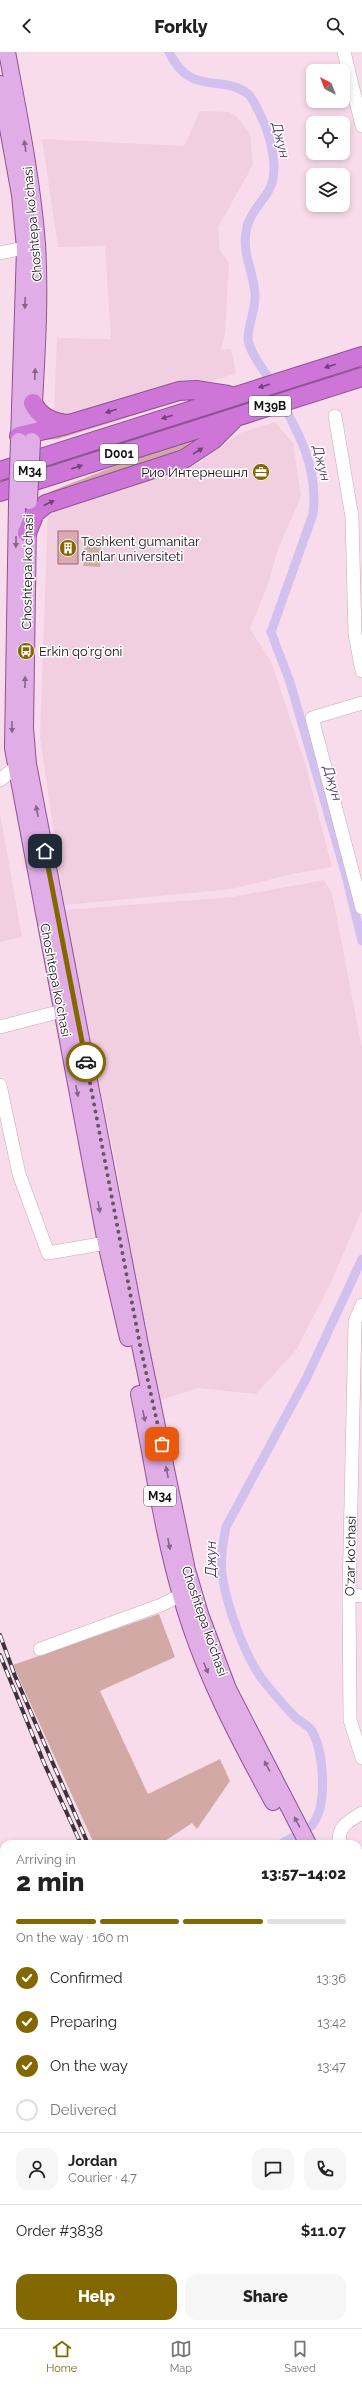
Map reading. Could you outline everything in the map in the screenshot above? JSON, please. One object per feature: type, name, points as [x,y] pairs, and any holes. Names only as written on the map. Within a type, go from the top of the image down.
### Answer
[{"type":"highway","name":"D001","points":[[0,471],[231,396],[298,377],[362,356]]},
{"type":"highway","name":"M39B","points":[[237,416],[362,377]]},
{"type":"highway","points":[[26,438],[179,391],[196,390],[231,396]]},
{"type":"highway","points":[[33,403],[45,417],[69,424]]},
{"type":"highway","points":[[27,533],[33,518],[42,506],[51,501],[184,458],[213,440],[237,416]]},
{"type":"highway","name":"D001","points":[[0,492],[237,416]]},
{"type":"main road","name":"Choshtepa ko'chasi","points":[[7,52],[24,140],[37,246],[38,284],[33,403],[26,438]]},
{"type":"main road","name":"Choshtepa ko'chasi","points":[[0,84],[20,195],[25,248],[26,438],[12,729],[22,766],[99,1167],[106,1243],[129,1344],[181,1595],[209,1675],[280,1804],[305,1840]]},
{"type":"main road","name":"Choshtepa ko'chasi","points":[[23,502],[27,533],[25,728],[22,766],[62,1011],[99,1167],[187,1570],[200,1614],[228,1689],[280,1804],[294,1840]]},
{"type":"street","points":[[344,52],[362,126]]},
{"type":"street","points":[[0,253],[25,248]]},
{"type":"street","points":[[335,416],[352,517],[355,634],[362,671]]},
{"type":"street","points":[[362,703],[312,718],[362,908]]},
{"type":"street","points":[[0,780],[22,766]]},
{"type":"street","points":[[0,1027],[62,1011]]},
{"type":"street","points":[[0,1085],[19,1174],[48,1253],[106,1243]]},
{"type":"street","name":"O'zar ko'chasi","points":[[362,1305],[355,1321],[356,1595],[350,1720],[362,1758]]},
{"type":"street","points":[[40,1649],[161,1605],[181,1595]]},
{"type":"street","points":[[339,1840],[338,1836],[340,1830],[362,1812]]},
{"type":"shaded area","points":[[200,111],[229,112],[237,117],[250,134],[253,165],[218,227],[220,250],[229,263],[225,333],[221,350],[231,349],[236,373],[213,381],[165,385],[68,415],[54,410],[57,338],[111,339],[105,246],[58,247],[42,139],[184,146]]},
{"type":"shaded area","points":[[196,396],[58,439],[44,440],[180,397]]},
{"type":"shaded area","points":[[275,422],[293,443],[301,497],[278,549],[268,584],[250,629],[271,661],[306,766],[332,867],[297,873],[232,889],[64,905],[40,737],[48,511],[199,463],[240,433]]},
{"type":"shaded area","points":[[208,435],[180,451],[63,490],[49,492],[149,453]]},
{"type":"shaded area","points":[[85,538],[101,538],[100,567],[83,566]]},
{"type":"shaded area","points":[[0,813],[22,937],[0,942]]},
{"type":"shaded area","points":[[324,880],[332,893],[362,1048],[362,1210],[332,1280],[297,1349],[256,1394],[197,1388],[155,1402],[117,1170],[64,910],[232,897]]},
{"type":"shaded area","points":[[159,1614],[175,1657],[100,1691],[148,1794],[220,1759],[230,1781],[197,1829],[192,1823],[166,1840],[92,1840],[13,1665]]},
{"type":"building","name":"Toshkent gumanitar fanlar universiteti","points":[[58,531],[78,531],[78,564],[58,564]]},
{"type":"waterway","name":"Джун","points":[[169,52],[178,66],[187,75],[197,80],[238,88],[248,94],[253,100],[266,128],[271,145],[274,161],[272,184],[249,220],[245,240],[255,294],[248,339],[253,353],[266,374],[301,441],[308,458],[314,495],[313,514],[271,632],[290,682],[345,872],[362,941]]},
{"type":"waterway","name":"Джун","points":[[288,1840],[309,1828],[317,1816],[322,1792],[319,1752],[311,1729],[296,1718],[266,1684],[258,1673],[244,1647],[224,1588],[221,1569],[223,1545],[226,1527],[307,1377],[362,1259]]},
{"type":"railway","points":[[0,1635],[15,1676],[86,1840]]},
{"type":"railway","points":[[0,1655],[44,1763],[79,1840]]},
{"type":"way so far","points":[[86,1062],[140,1345],[162,1444]]},
{"type":"place","name":"Рио Интернешнл","points":[[261,472]]},
{"type":"place","name":"Toshkent gumanitar fanlar universiteti","points":[[68,548]]},
{"type":"place","name":"Erkin qoʻrgʻoni","points":[[26,651]]},
{"type":"route","points":[[45,851],[86,1062]]}]
